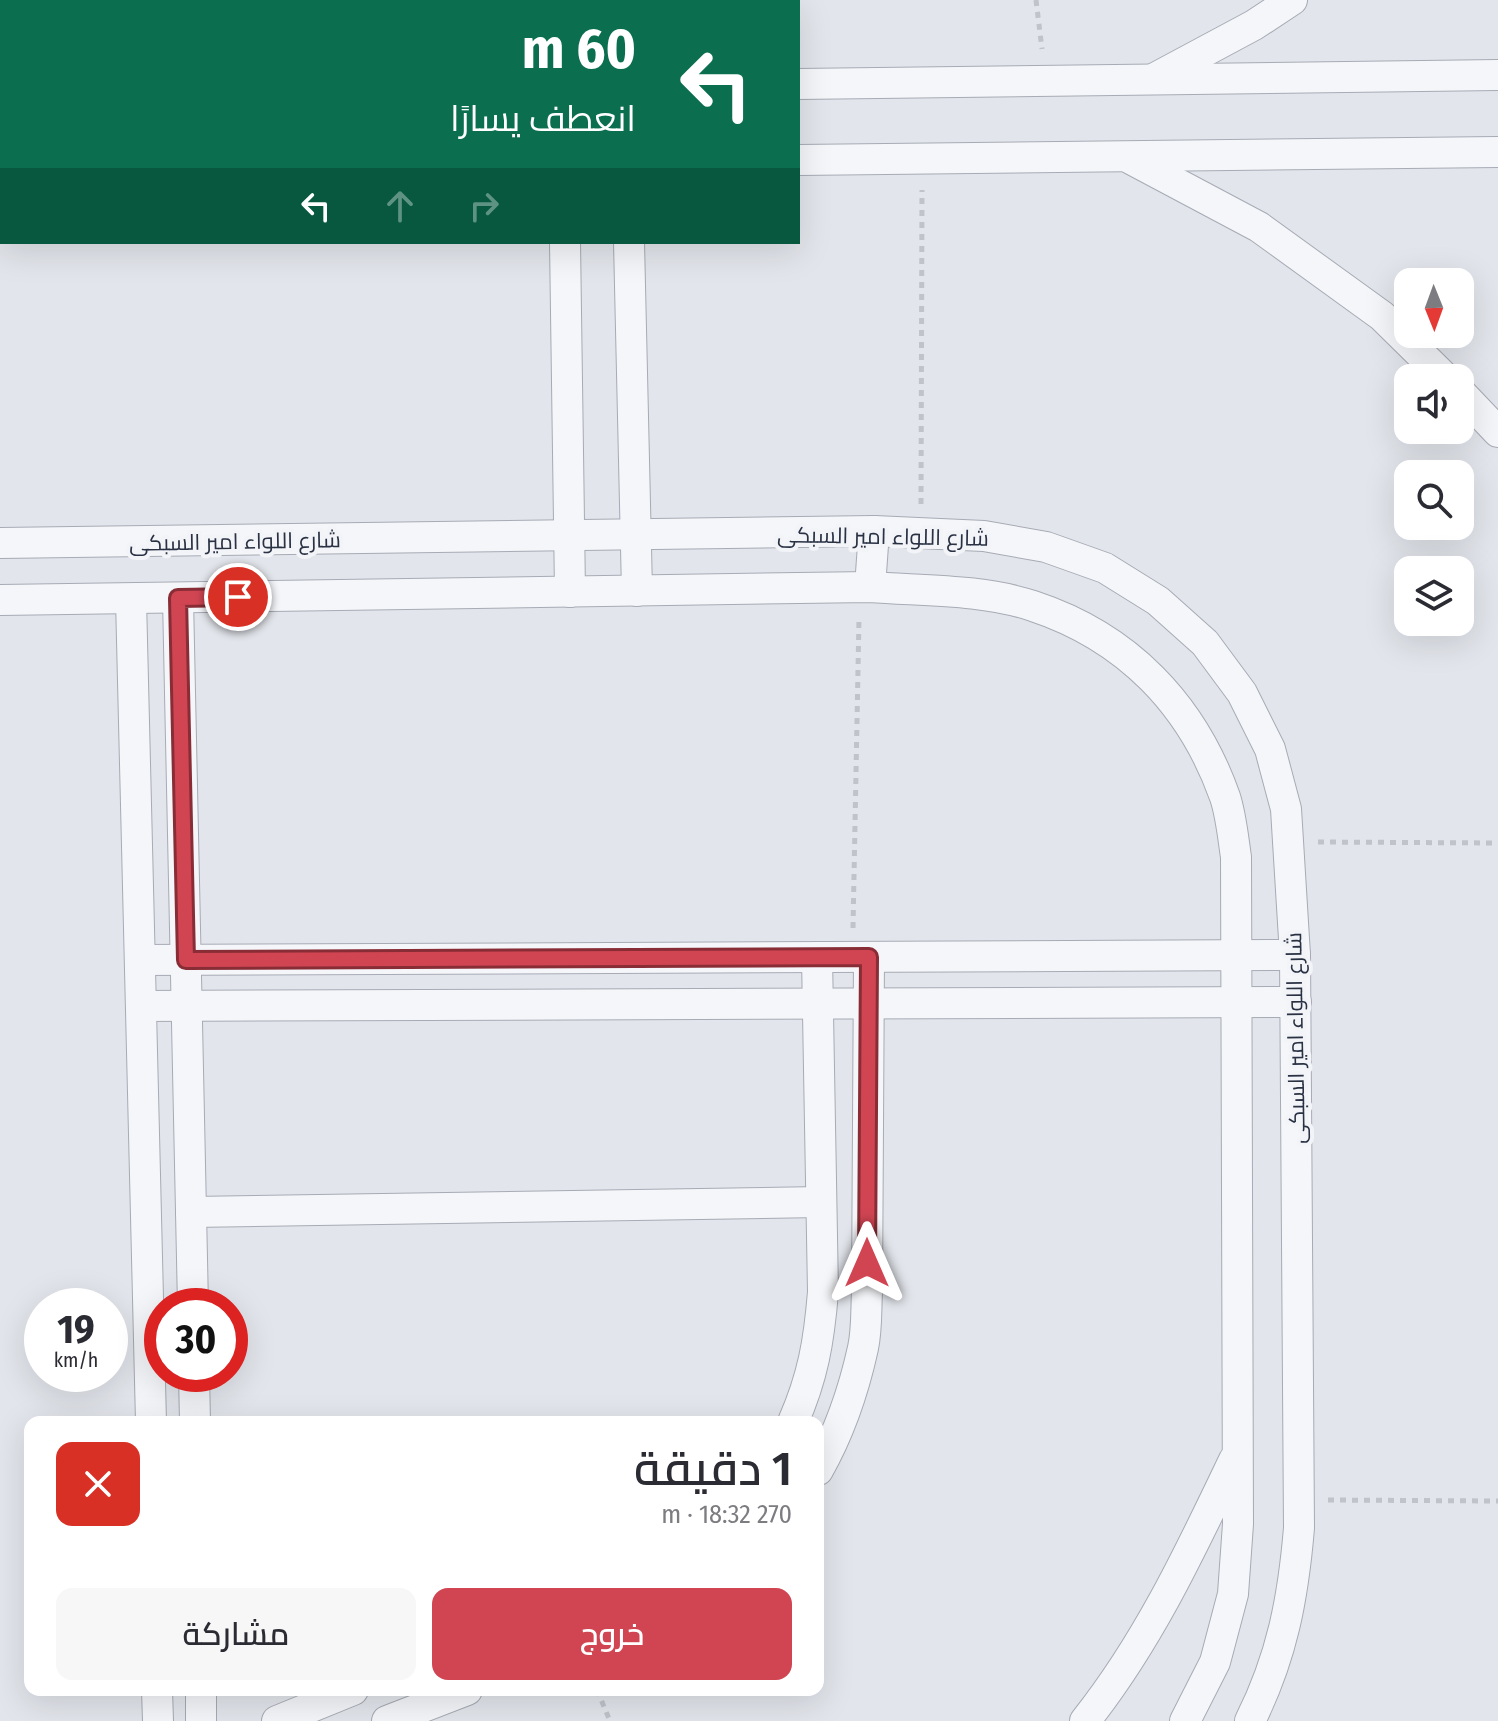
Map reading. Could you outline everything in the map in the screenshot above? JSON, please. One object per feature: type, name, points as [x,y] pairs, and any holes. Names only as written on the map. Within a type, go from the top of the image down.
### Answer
[{"type":"street","points":[[1150,80],[1254,25],[1292,0]]},
{"type":"street","points":[[800,84],[1498,75]]},
{"type":"street","points":[[800,160],[1498,152]]},
{"type":"street","points":[[1125,157],[1259,227],[1382,316],[1431,364]]},
{"type":"street","points":[[565,244],[570,592]]},
{"type":"street","points":[[629,244],[637,591]]},
{"type":"street","points":[[1474,407],[1498,432]]},
{"type":"street","points":[[865,588],[874,531]]},
{"type":"street","name":"شارع اللواء امير السبكى","points":[[0,543],[874,531],[984,536],[1046,547],[1105,568],[1158,601],[1205,643],[1242,693],[1270,749],[1286,809],[1295,955],[1299,1500],[1293,1594],[1277,1658],[1250,1721]]},
{"type":"street","points":[[0,600],[865,588],[975,595],[1032,605],[1085,627],[1133,659],[1173,699],[1205,747],[1226,800],[1236,857],[1238,1524],[1233,1594],[1215,1662],[1185,1721]]},
{"type":"street","points":[[178,598],[193,1288]]},
{"type":"street","points":[[131,599],[151,1416]]},
{"type":"street","points":[[140,960],[1295,955]]},
{"type":"street","points":[[796,1416],[807,1390],[819,1344],[823,1292],[817,957]]},
{"type":"street","points":[[824,1460],[839,1424],[863,1345],[867,1292],[869,1004],[861,957]]},
{"type":"street","points":[[141,1006],[1296,1002]]},
{"type":"street","points":[[191,1212],[821,1202]]},
{"type":"street","points":[[194,1392],[195,1416]]},
{"type":"street","points":[[1085,1721],[1101,1702],[1176,1582],[1237,1454]]},
{"type":"street","points":[[157,1696],[158,1721]]},
{"type":"street","points":[[201,1696],[201,1721]]},
{"type":"street","points":[[277,1721],[338,1696]]},
{"type":"street","points":[[387,1721],[452,1696]]},
{"type":"path","points":[[1036,0],[1047,81]]},
{"type":"path","points":[[921,533],[923,159]]},
{"type":"path","points":[[861,957],[865,588]]},
{"type":"path","points":[[1289,842],[1498,843]]},
{"type":"path","points":[[1299,1500],[1498,1501]]},
{"type":"path","points":[[600,1696],[610,1721]]},
{"type":"route","points":[[238,597],[178,598],[186,960],[869,957],[867,1263]]}]
